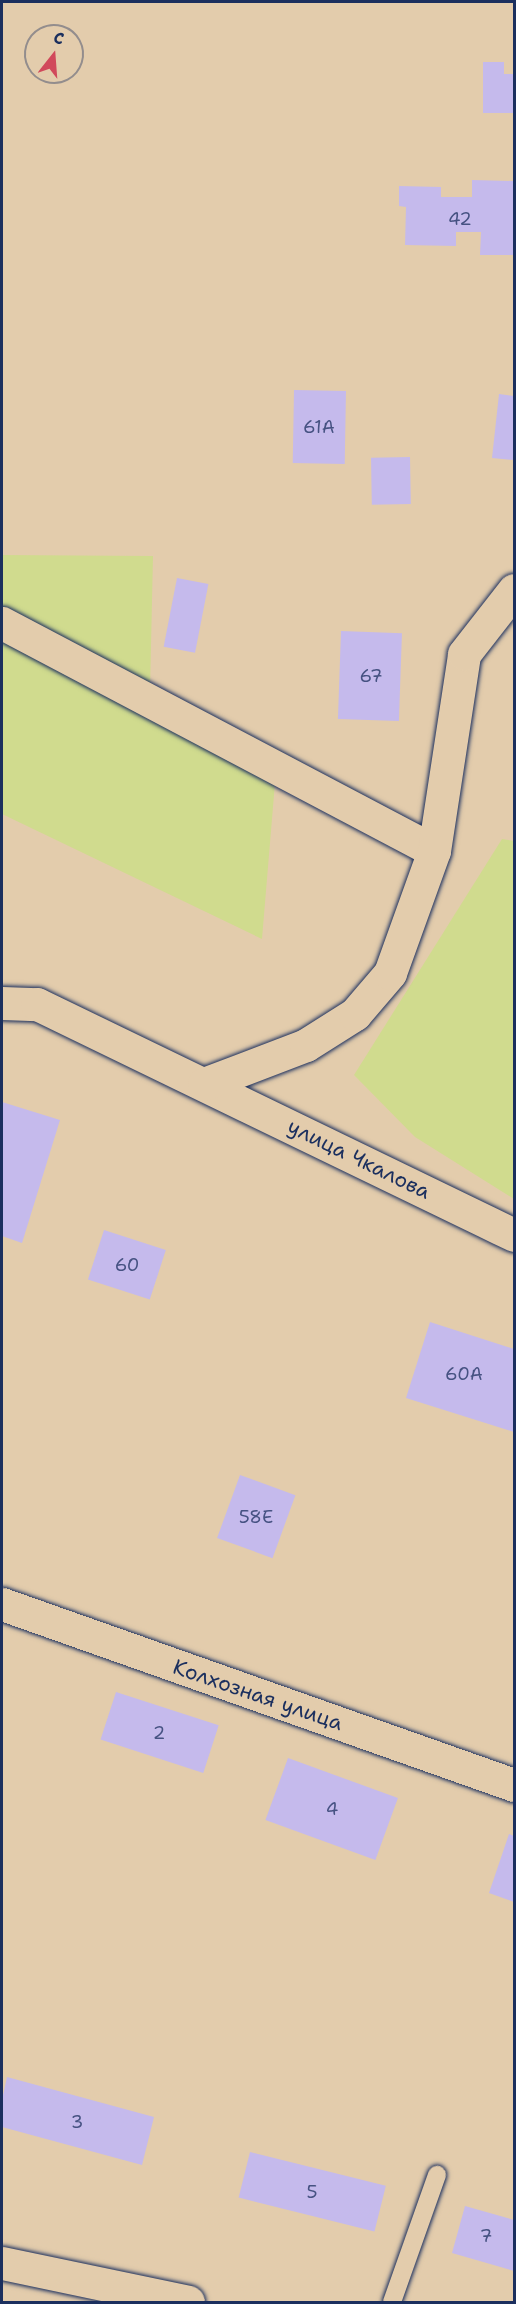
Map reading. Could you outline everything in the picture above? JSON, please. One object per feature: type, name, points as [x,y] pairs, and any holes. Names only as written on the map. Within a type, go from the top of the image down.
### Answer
[{"type":"street","points":[[204,1084],[306,1045],[355,1014],[390,973],[434,850],[464,654],[514,590]]},
{"type":"street","points":[[2,623],[434,850]]},
{"type":"street","name":"улица Чкалова","points":[[2,1003],[37,1004],[514,1235]]},
{"type":"street","name":"Колхозная улица","points":[[2,1604],[514,1785]]},
{"type":"street","points":[[2,2263],[188,2302]]},
{"type":"lane","points":[[392,2302],[437,2175]]},
{"type":"green space","points":[[2,555],[153,556],[150,691],[275,783],[262,939],[2,814]]},
{"type":"green space","points":[[502,839],[514,841],[514,1199],[415,1137],[354,1075]]},
{"type":"building","points":[[483,62],[504,62],[504,74],[514,74],[514,113],[483,113]]},
{"type":"building","points":[[472,180],[514,181],[514,255],[480,255],[481,232],[456,232],[456,246],[405,245],[406,207],[399,206],[399,186],[441,187],[441,197],[472,197]]},
{"type":"building","points":[[294,390],[346,391],[345,464],[293,463]]},
{"type":"building","points":[[499,394],[514,396],[514,460],[492,458]]},
{"type":"building","points":[[410,457],[411,504],[372,505],[371,458]]},
{"type":"building","points":[[177,578],[208,584],[195,653],[164,647]]},
{"type":"building","points":[[341,631],[402,633],[399,721],[338,719]]},
{"type":"building","points":[[2,1102],[60,1120],[22,1243],[2,1236]]},
{"type":"building","points":[[104,1230],[166,1250],[150,1300],[88,1279]]},
{"type":"building","points":[[430,1322],[514,1349],[514,1432],[406,1398]]},
{"type":"building","points":[[240,1475],[295,1495],[273,1558],[217,1538]]},
{"type":"building","points":[[116,1692],[219,1725],[203,1773],[101,1740]]},
{"type":"building","points":[[288,1758],[398,1798],[375,1860],[265,1820]]},
{"type":"building","points":[[509,1834],[514,1836],[514,1902],[489,1893]]},
{"type":"building","points":[[7,2077],[154,2117],[142,2165],[2,2127],[2,2100]]},
{"type":"building","points":[[250,2152],[386,2186],[374,2231],[239,2198]]},
{"type":"building","points":[[465,2206],[514,2220],[514,2271],[452,2253]]}]
